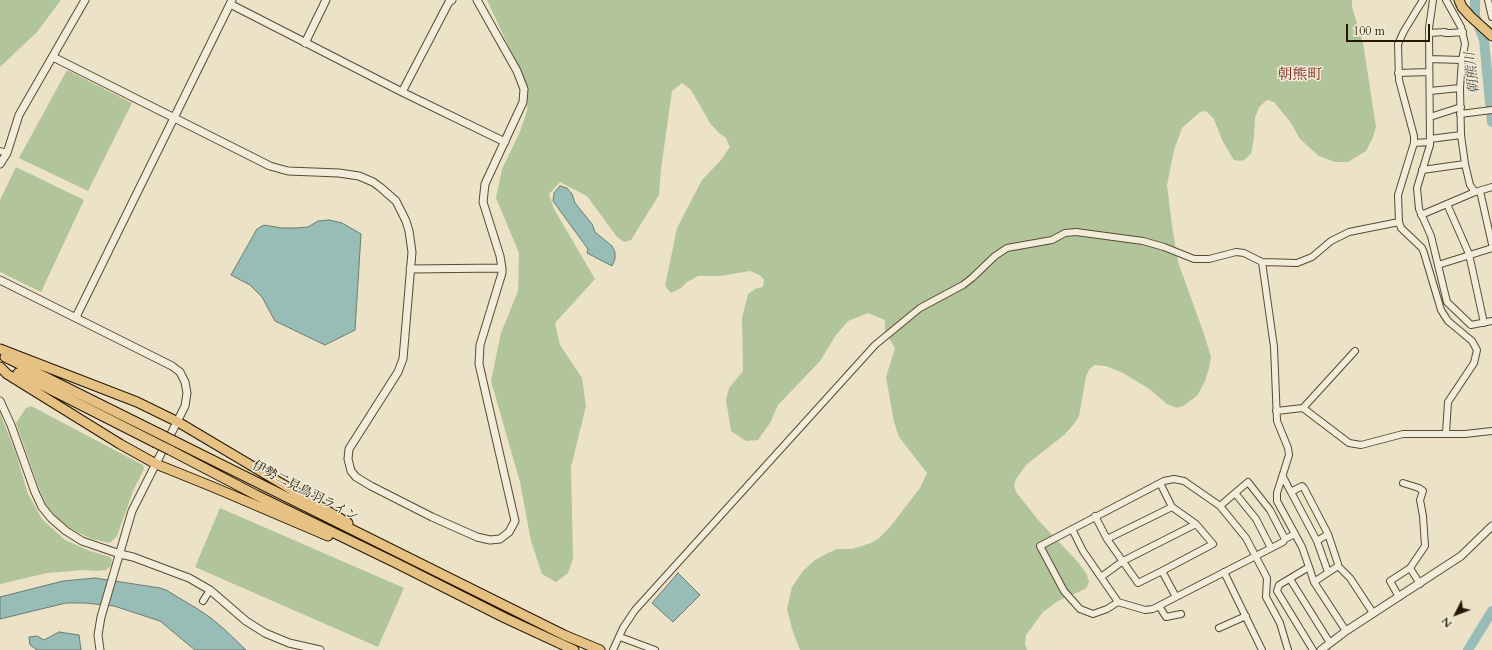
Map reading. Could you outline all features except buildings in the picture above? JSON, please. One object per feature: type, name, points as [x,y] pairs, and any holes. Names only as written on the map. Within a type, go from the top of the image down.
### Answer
[{"type":"main road","points":[[1459,0],[1462,7],[1470,16],[1491,35]]},
{"type":"main road","points":[[0,349],[137,402],[178,422],[344,520],[365,537]]},
{"type":"main road","name":"伊勢二見鳥羽ライン","points":[[0,354],[160,434],[172,445],[256,495],[505,618],[574,650]]},
{"type":"main road","points":[[0,366],[7,374],[120,444],[156,464],[368,554],[398,564]]},
{"type":"main road","name":"伊勢二見鳥羽ライン","points":[[0,366],[154,442],[172,445],[365,537],[564,635],[597,649]]},
{"type":"street","points":[[0,164],[3,152],[19,115],[85,0]]},
{"type":"street","points":[[305,43],[326,0]]},
{"type":"street","points":[[402,92],[449,2],[452,0]]},
{"type":"street","points":[[53,57],[260,162],[279,169],[301,172],[352,174],[373,182],[396,201],[406,221],[411,241],[403,359],[398,372],[349,449],[348,459],[351,471],[356,477],[391,497],[477,537],[490,540],[500,539],[509,532],[515,521],[480,364],[480,345],[502,268],[500,256],[483,202],[485,184],[523,102],[524,89],[517,71],[477,0]]},
{"type":"street","points":[[1423,0],[1404,31],[1398,44],[1398,73],[1404,104],[1414,136],[1414,143],[1398,195],[1399,222],[1401,228],[1422,248],[1430,270],[1441,310],[1448,320],[1472,341],[1477,350],[1474,362],[1448,402],[1446,433]]},
{"type":"street","points":[[1433,0],[1429,33],[1430,141],[1417,188],[1417,202],[1421,215],[1431,236],[1447,302],[1471,325],[1492,322]]},
{"type":"street","points":[[1446,0],[1463,32],[1465,44],[1460,88],[1461,135],[1465,164],[1470,185],[1478,191],[1492,244]]},
{"type":"street","points":[[1488,0],[1492,16]]},
{"type":"street","points":[[76,317],[231,2],[305,43],[505,142]]},
{"type":"street","points":[[1429,33],[1463,32]]},
{"type":"street","points":[[1429,59],[1462,60]]},
{"type":"street","points":[[1398,73],[1429,72]]},
{"type":"street","points":[[1430,91],[1460,88]]},
{"type":"street","points":[[1430,117],[1461,111],[1471,112],[1492,110]]},
{"type":"street","points":[[1414,143],[1461,135]]},
{"type":"street","points":[[1422,170],[1465,164]]},
{"type":"street","points":[[1421,215],[1478,191],[1489,188]]},
{"type":"street","points":[[1447,204],[1468,254],[1484,323]]},
{"type":"street","points":[[613,650],[623,628],[644,600],[878,342],[920,308],[972,278],[1002,251],[1012,247],[1052,240],[1064,233],[1076,232],[1143,241],[1164,246],[1194,259],[1209,259],[1236,252],[1244,253],[1262,262],[1297,263],[1312,257],[1331,241],[1350,232],[1399,222]]},
{"type":"street","points":[[1430,270],[1468,254],[1492,248]]},
{"type":"street","points":[[1262,262],[1274,347],[1277,421],[1290,455],[1278,493],[1277,501],[1302,547],[1314,582],[1346,631]]},
{"type":"street","points":[[410,269],[502,268]]},
{"type":"street","points":[[0,280],[172,366],[180,372],[188,393],[185,406],[178,422],[132,511],[101,617],[98,635],[100,650]]},
{"type":"street","points":[[1276,411],[1303,408],[1355,351]]},
{"type":"street","points":[[0,401],[4,407],[35,492],[42,507],[51,518],[66,531],[82,541],[133,557],[189,578],[210,590],[246,621],[265,633],[289,644],[320,650]]},
{"type":"street","points":[[1303,408],[1349,443],[1355,445],[1361,445],[1403,434],[1465,434],[1492,432]]},
{"type":"street","points":[[1283,477],[1317,540],[1328,572]]},
{"type":"street","points":[[1118,602],[1107,609],[1093,614],[1078,607],[1064,591],[1040,546],[1164,481],[1174,479],[1184,481],[1220,506],[1246,538],[1267,578],[1266,597],[1280,623],[1288,650]]},
{"type":"street","points":[[1220,506],[1248,482],[1270,510],[1285,539]]},
{"type":"street","points":[[1399,597],[1390,581],[1410,568],[1425,546],[1423,516],[1420,500],[1422,491],[1419,488],[1403,483]]},
{"type":"street","points":[[1095,516],[1107,539],[1138,583],[1213,544],[1196,524],[1172,507],[1160,484]]},
{"type":"street","points":[[1291,492],[1302,486],[1304,488],[1328,534],[1338,566],[1350,578],[1373,613]]},
{"type":"street","points":[[1235,494],[1256,519],[1271,548]]},
{"type":"street","points":[[1107,539],[1172,507]]},
{"type":"street","points":[[1101,577],[1122,561],[1196,524]]},
{"type":"street","points":[[1321,650],[1346,631],[1461,556],[1492,526]]},
{"type":"street","points":[[1072,529],[1083,550],[1118,602],[1145,610],[1159,606],[1283,542],[1285,539],[1295,534]]},
{"type":"street","points":[[1317,540],[1328,534]]},
{"type":"street","points":[[1314,582],[1338,566]]},
{"type":"street","points":[[1309,567],[1279,586],[1277,591],[1313,650]]},
{"type":"street","points":[[1410,568],[1420,584]]},
{"type":"street","points":[[1162,571],[1176,597]]},
{"type":"street","points":[[1224,572],[1262,650]]},
{"type":"street","points":[[1290,579],[1330,643]]},
{"type":"street","points":[[203,601],[210,590]]},
{"type":"street","points":[[1159,606],[1166,617],[1181,614]]},
{"type":"street","points":[[1219,628],[1246,616]]},
{"type":"street","points":[[620,637],[655,650]]},
{"type":"green space","points":[[0,0],[61,0],[37,32],[0,67]]},
{"type":"green space","points":[[487,0],[1352,0],[1352,7],[1363,43],[1376,127],[1366,151],[1348,162],[1335,162],[1319,156],[1300,139],[1291,123],[1274,102],[1267,100],[1259,107],[1255,118],[1254,138],[1251,154],[1244,160],[1234,160],[1222,140],[1214,119],[1206,111],[1200,112],[1182,128],[1174,150],[1167,185],[1178,262],[1211,357],[1209,368],[1205,381],[1197,396],[1183,406],[1177,408],[1167,404],[1148,388],[1123,373],[1106,366],[1094,365],[1086,376],[1079,416],[1074,424],[1064,435],[1026,465],[1016,479],[1014,486],[1016,492],[1039,521],[1077,561],[1086,573],[1089,581],[1085,589],[1058,601],[1043,612],[1026,635],[1025,644],[1027,650],[800,650],[792,629],[787,609],[792,587],[803,571],[815,560],[837,549],[852,549],[871,543],[879,538],[890,527],[920,488],[927,473],[899,437],[894,422],[886,377],[895,348],[885,331],[885,320],[868,313],[848,321],[836,335],[820,361],[778,405],[770,423],[758,440],[746,441],[731,431],[726,400],[729,388],[743,371],[742,318],[748,294],[755,289],[763,287],[764,280],[760,275],[750,271],[720,276],[698,276],[671,293],[665,286],[677,228],[702,180],[721,160],[730,147],[726,138],[710,123],[691,90],[682,83],[672,91],[661,169],[659,195],[631,240],[624,242],[617,237],[587,196],[560,182],[549,194],[554,209],[595,279],[555,323],[560,345],[582,378],[586,406],[571,467],[573,559],[568,573],[556,582],[542,574],[531,541],[520,482],[491,381],[501,333],[518,291],[519,253],[496,198],[502,169],[519,134],[527,111],[528,88]]},
{"type":"green space","points":[[67,70],[132,103],[88,191],[19,158]]},
{"type":"green space","points":[[16,167],[84,200],[41,292],[0,272],[0,200]]},
{"type":"green space","points":[[31,406],[143,465],[144,469],[133,491],[117,536],[110,543],[92,539],[73,530],[58,519],[48,508],[39,488],[16,423],[26,408]]},
{"type":"green space","points":[[0,413],[16,454],[28,494],[42,519],[65,540],[90,551],[110,557],[112,560],[111,566],[106,570],[47,573],[0,584]]},
{"type":"green space","points":[[220,508],[404,588],[378,647],[195,567]]},
{"type":"water","points":[[560,186],[567,188],[572,194],[575,203],[592,224],[595,232],[612,246],[615,252],[615,259],[612,266],[587,253],[588,249],[553,201],[554,193]]},
{"type":"water","points":[[329,220],[342,223],[361,234],[355,330],[325,345],[275,321],[262,297],[250,285],[231,275],[257,229],[264,225],[282,228],[296,228],[308,227],[318,221]]},
{"type":"water","points":[[678,573],[700,595],[673,622],[652,603]]},
{"type":"water","points":[[95,578],[166,590],[211,618],[246,650],[195,650],[160,621],[114,606],[66,603],[0,619],[0,597],[63,581]]},
{"type":"water","points":[[59,632],[79,635],[81,650],[37,650],[30,645],[29,637],[37,636],[44,640]]},
{"type":"waterway","name":"朝熊川","points":[[1475,0],[1475,16],[1484,40],[1492,122]]},
{"type":"waterway","name":"朝熊川","points":[[1468,650],[1492,611]]},
{"type":"district","name":"朝熊町","points":[[1300,76]]}]
